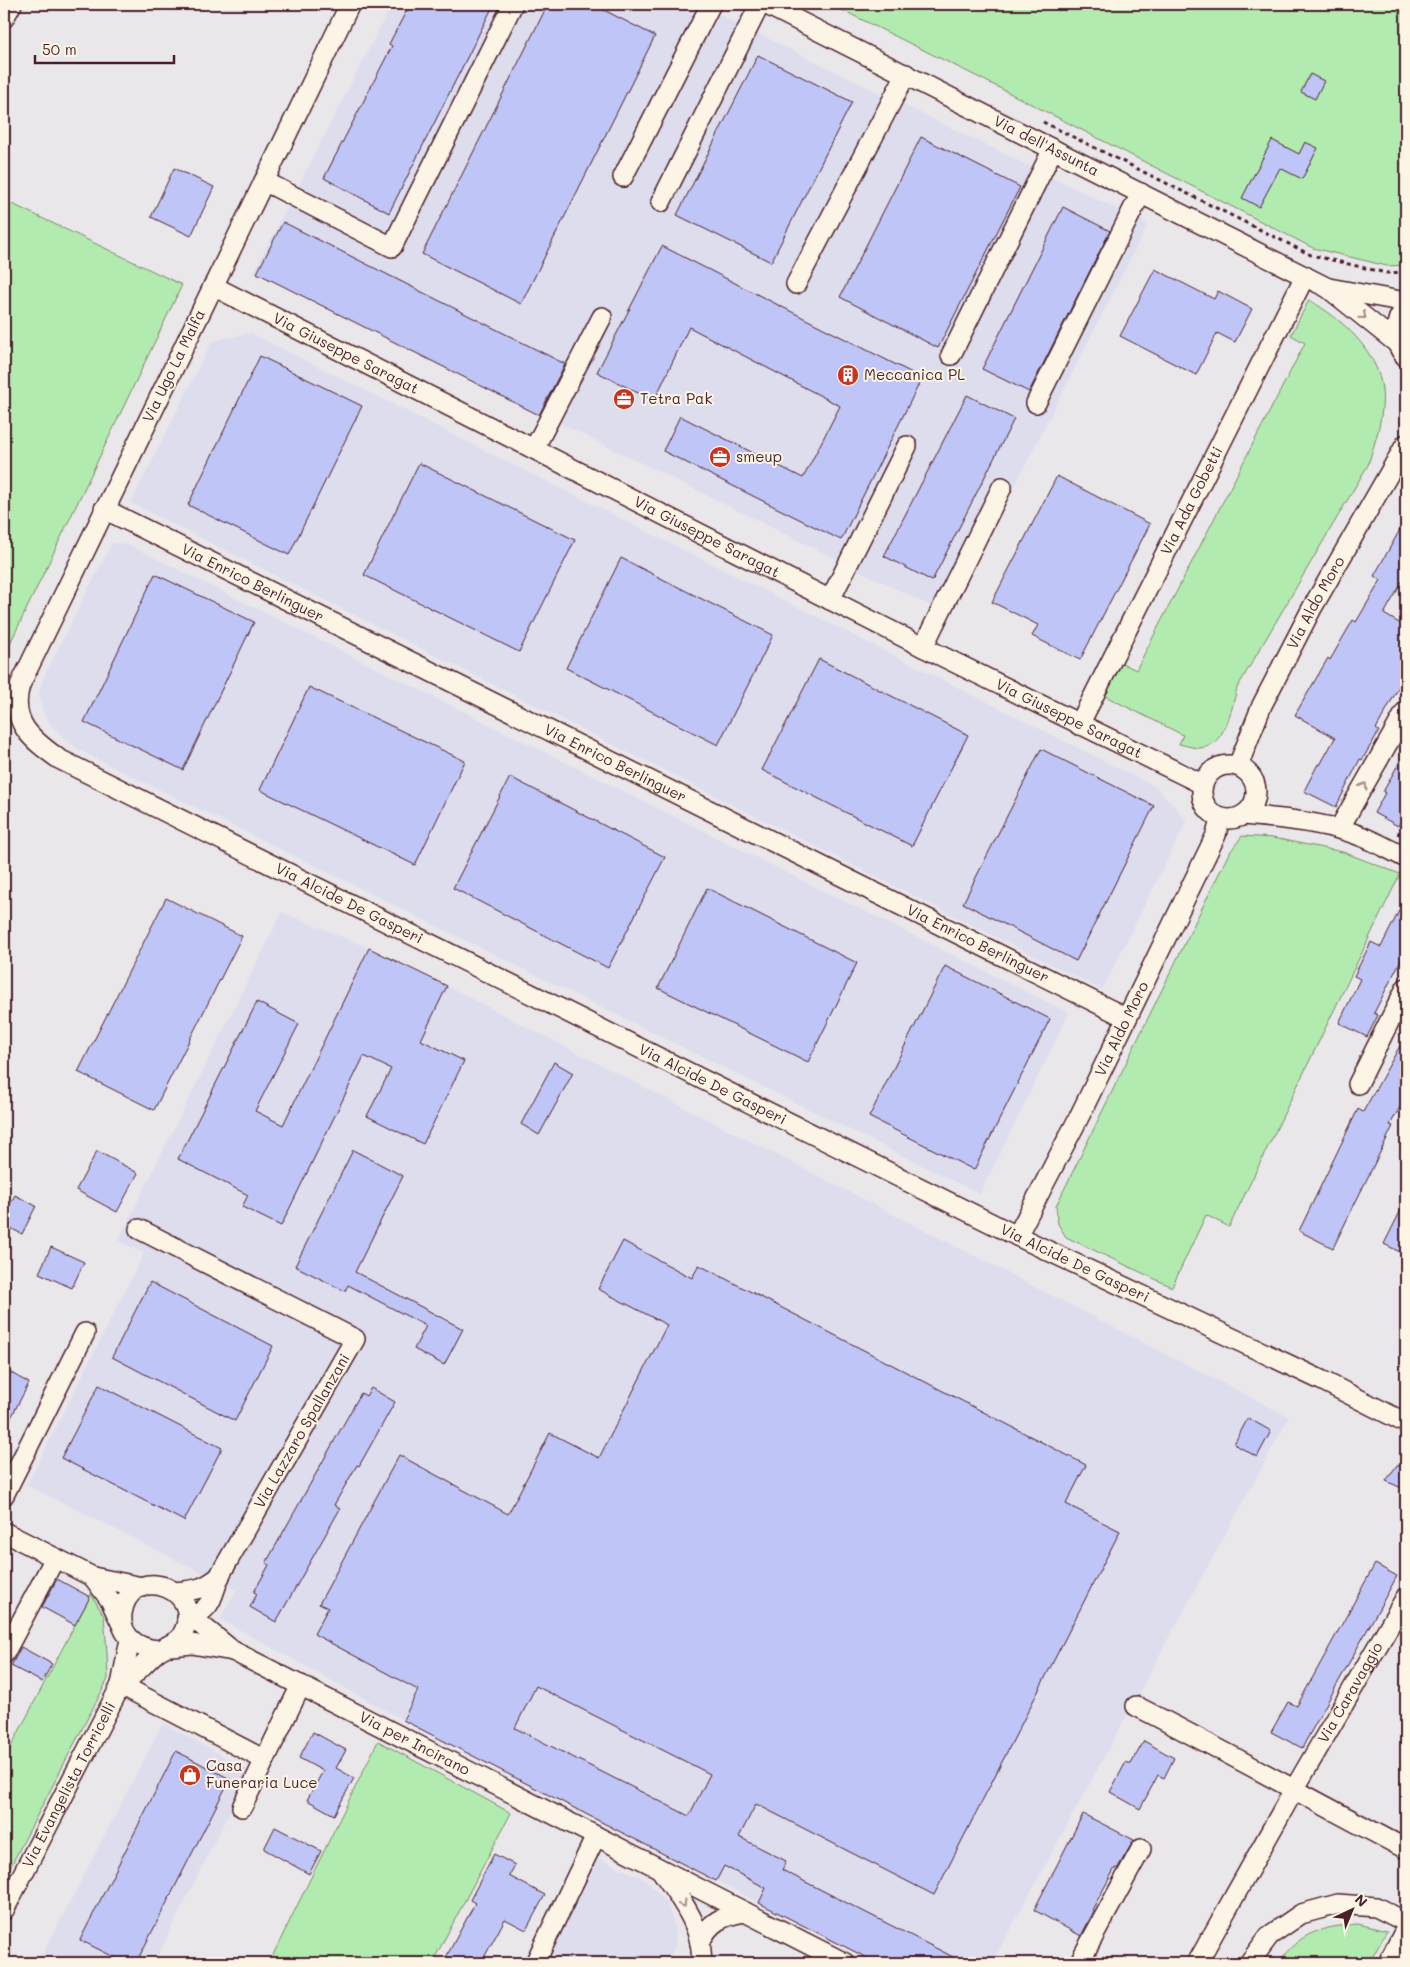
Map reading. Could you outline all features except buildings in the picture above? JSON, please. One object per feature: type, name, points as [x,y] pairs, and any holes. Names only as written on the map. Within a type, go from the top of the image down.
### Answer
[{"type":"street","points":[[4,18],[12,4]]},
{"type":"street","name":"Via Ugo La Malfa","points":[[26,731],[19,716],[16,699],[20,685],[350,4]]},
{"type":"street","points":[[264,181],[392,247],[513,4]]},
{"type":"street","points":[[623,177],[711,4]]},
{"type":"street","points":[[661,202],[760,4]]},
{"type":"street","name":"Via dell'Assunta","points":[[766,4],[1328,288],[1404,356]]},
{"type":"street","points":[[796,284],[906,74]]},
{"type":"street","points":[[951,355],[1053,149]]},
{"type":"street","points":[[1036,403],[1142,193]]},
{"type":"street","name":"Via Ada Gobetti","points":[[1079,725],[1306,276]]},
{"type":"street","name":"Via Giuseppe Saragat","points":[[213,286],[923,647],[1202,784]]},
{"type":"street","name":"Via dell'Assunta","points":[[1328,288],[1406,302]]},
{"type":"street","points":[[1404,356],[1396,333],[1397,321],[1406,308]]},
{"type":"street","points":[[534,449],[602,317]]},
{"type":"street","name":"Via Aldo Moro","points":[[1238,766],[1259,712],[1312,608],[1406,444]]},
{"type":"street","points":[[830,600],[907,446]]},
{"type":"street","points":[[923,647],[1002,487]]},
{"type":"street","name":"Via Enrico Berlinguer","points":[[104,510],[1127,1018]]},
{"type":"street","points":[[1340,829],[1406,711]]},
{"type":"street","name":"Via Alcide De Gasperi","points":[[26,731],[59,760],[1017,1236],[1262,1352],[1406,1423]]},
{"type":"street","points":[[1220,766],[1238,766],[1252,777],[1256,795],[1250,810],[1244,815],[1228,820],[1220,819],[1206,809],[1201,793],[1202,784],[1206,776],[1220,766]]},
{"type":"street","points":[[1256,795],[1290,820]]},
{"type":"street","points":[[1244,815],[1290,820],[1340,829],[1365,838],[1406,858]]},
{"type":"street","name":"Via Aldo Moro","points":[[1017,1236],[1127,1018],[1216,835],[1220,819]]},
{"type":"street","points":[[1358,1084],[1406,988]]},
{"type":"street","name":"Via Lazzaro Spallanzani","points":[[139,1229],[355,1339],[220,1576],[215,1596],[202,1614],[187,1620]]},
{"type":"street","points":[[4,1495],[85,1333]]},
{"type":"street","points":[[4,1532],[93,1577],[142,1587]]},
{"type":"street","points":[[4,1654],[55,1558]]},
{"type":"street","name":"Via Lazzaro Spallanzani","points":[[176,1592],[198,1590],[208,1586],[220,1576]]},
{"type":"street","points":[[93,1577],[110,1600],[126,1632],[138,1646],[149,1650],[165,1648],[179,1639],[185,1630],[187,1620],[185,1605],[176,1592],[166,1586],[154,1584],[142,1587],[132,1593],[125,1602],[122,1614],[126,1632]]},
{"type":"street","name":"Via Caravaggio","points":[[1196,1963],[1406,1597]]},
{"type":"street","name":"Via per Incirano","points":[[187,1620],[200,1624],[233,1651],[846,1963]]},
{"type":"street","name":"Via Evangelista Torricelli","points":[[4,1910],[121,1684],[126,1632]]},
{"type":"street","name":"Via per Incirano","points":[[165,1648],[192,1644],[233,1651]]},
{"type":"street","name":"Via Evangelista Torricelli","points":[[121,1684],[165,1648]]},
{"type":"street","name":"Via Evangelista Torricelli","points":[[121,1684],[261,1758]]},
{"type":"street","points":[[242,1807],[261,1758],[301,1685]]},
{"type":"street","points":[[1136,1706],[1295,1788],[1326,1807],[1406,1849]]},
{"type":"street","points":[[535,1963],[596,1836]]},
{"type":"street","points":[[1079,1963],[1141,1849]]},
{"type":"street","points":[[660,1869],[692,1919],[700,1943],[701,1963]]},
{"type":"street","points":[[1248,1963],[1269,1936],[1301,1914],[1338,1904],[1376,1907],[1406,1922]]},
{"type":"street","points":[[700,1943],[704,1931],[715,1922],[728,1915],[745,1912]]},
{"type":"street","points":[[1388,1963],[1406,1928]]},
{"type":"path","points":[[1036,118],[1311,255],[1386,273],[1406,272]]},
{"type":"shaded area","points":[[392,4],[697,4],[1148,224],[949,615],[254,272]]},
{"type":"shaded area","points":[[251,333],[1156,787],[1187,820],[1102,990],[131,503],[212,341]]},
{"type":"shaded area","points":[[112,543],[129,545],[1069,1013],[980,1194],[83,752],[66,740],[49,723],[42,709],[39,692],[43,678]]},
{"type":"shaded area","points":[[282,912],[369,948],[447,986],[1289,1417],[992,1963],[877,1963],[403,1720],[220,1619],[236,1590],[27,1485],[144,1253],[118,1241]]},
{"type":"shaded area","points":[[163,1723],[250,1771],[154,1963],[38,1963]]},
{"type":"shaded area","points":[[598,1858],[646,1880],[667,1903],[673,1920],[676,1939],[670,1963],[544,1963]]},
{"type":"green space","points":[[830,4],[1406,4],[1406,265],[1387,266],[1313,248],[980,78]]},
{"type":"green space","points":[[4,200],[182,285],[4,656]]},
{"type":"green space","points":[[1309,300],[1334,316],[1345,326],[1356,337],[1373,361],[1379,375],[1383,399],[1381,418],[1374,447],[1368,465],[1237,688],[1230,716],[1221,734],[1208,746],[1197,748],[1179,744],[1183,735],[1105,696],[1122,663],[1136,670],[1305,343],[1291,335]]},
{"type":"green space","points":[[1242,836],[1273,838],[1343,852],[1400,874],[1229,1227],[1206,1215],[1172,1287],[1066,1237],[1058,1224],[1056,1206],[1228,855]]},
{"type":"green space","points":[[91,1594],[104,1616],[108,1679],[4,1879],[4,1760]]},
{"type":"green space","points":[[378,1741],[511,1813],[432,1963],[269,1963]]},
{"type":"green space","points":[[1358,1924],[1387,1931],[1369,1963],[1278,1963],[1295,1944],[1312,1933],[1322,1929]]},
{"type":"place","name":"Meccanica PL","points":[[848,375]]},
{"type":"place","name":"Tetra Pak","points":[[624,399]]},
{"type":"place","name":"smeup","points":[[720,457]]},
{"type":"place","name":"Casa Funeraria Luce","points":[[190,1775]]}]
